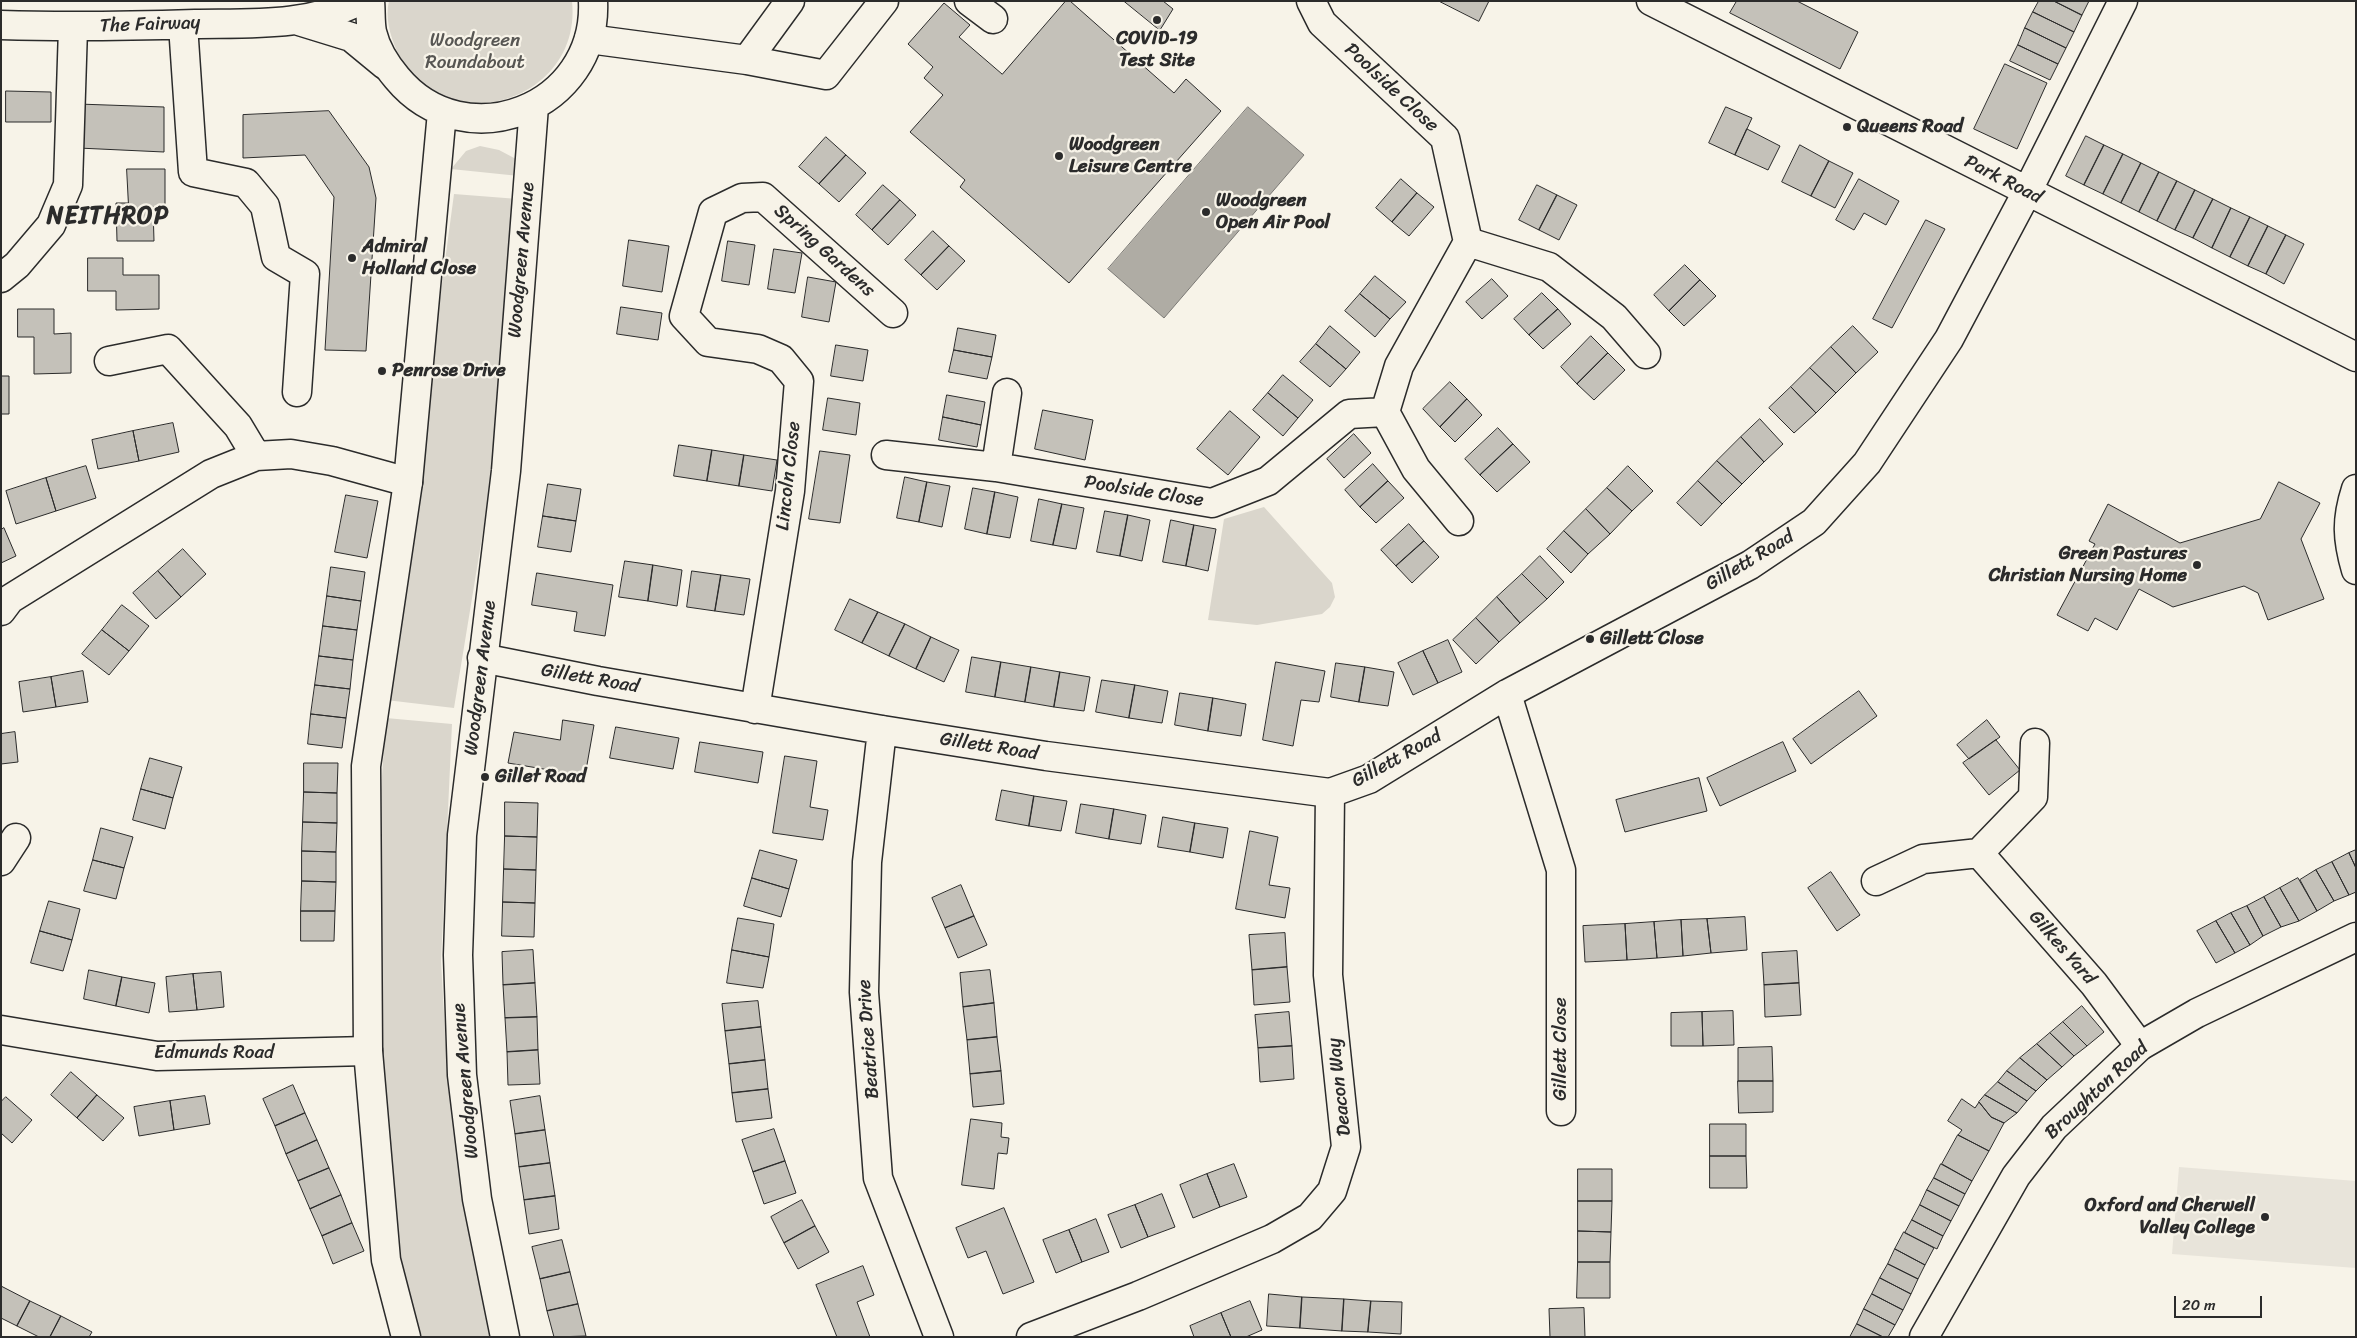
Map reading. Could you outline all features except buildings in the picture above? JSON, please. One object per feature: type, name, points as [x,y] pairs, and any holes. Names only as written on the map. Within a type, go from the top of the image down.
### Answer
[{"type":"street","name":"The Fairway","points":[[1,25],[73,28],[299,21],[359,1]]},
{"type":"street","points":[[370,1],[372,32],[385,64],[410,93],[442,112],[473,119],[504,117],[534,106],[558,89],[577,66],[589,39],[594,14],[593,1]]},
{"type":"street","points":[[747,60],[790,1]]},
{"type":"street","points":[[589,39],[747,60],[826,75],[884,1]]},
{"type":"street","points":[[969,1],[993,19]]},
{"type":"street","name":"Poolside Close","points":[[1311,1],[1322,23],[1445,138],[1468,242]]},
{"type":"street","name":"Park Road","points":[[1651,1],[2356,358]]},
{"type":"street","points":[[2027,192],[2123,1]]},
{"type":"street","name":"The Fairway","points":[[299,21],[351,37],[385,64]]},
{"type":"street","points":[[183,24],[193,172],[246,183],[265,206],[276,257],[305,274],[297,392]]},
{"type":"street","points":[[1,278],[17,265],[51,224],[68,185],[73,28]]},
{"type":"street","name":"Woodgreen Avenue","points":[[505,1337],[477,1199],[462,1075],[458,955],[462,835],[506,472],[534,106]]},
{"type":"street","points":[[406,1337],[386,1260],[368,1051],[366,766],[408,482],[442,112]]},
{"type":"street","name":"Gillett Road","points":[[482,658],[755,709],[882,730],[1046,756],[1330,793],[1369,779],[1507,694],[1750,565],[1814,522],[1867,463],[1944,346],[2027,192]]},
{"type":"street","name":"Spring Gardens","points":[[684,316],[713,212],[742,198],[763,197],[892,313]]},
{"type":"street","points":[[1459,521],[1416,470],[1385,412],[1399,366],[1468,242],[1549,267],[1614,317],[1646,354]]},
{"type":"street","name":"Lincoln Close","points":[[684,316],[708,342],[758,349],[781,359],[798,381],[790,491],[755,709]]},
{"type":"street","points":[[109,361],[168,349],[238,426],[256,456]]},
{"type":"street","points":[[996,467],[1007,393]]},
{"type":"street","name":"Poolside Close","points":[[886,455],[996,467],[1212,503],[1268,480],[1349,414],[1385,412]]},
{"type":"street","points":[[1,611],[10,599],[211,474],[256,456],[291,454],[332,461],[408,482]]},
{"type":"street","points":[[2356,489],[2349,511],[2348,542],[2356,570]]},
{"type":"street","name":"Gillett Close","points":[[1507,694],[1561,870],[1561,1112]]},
{"type":"street","name":"Beatrice Drive","points":[[882,730],[867,862],[864,992],[878,1178],[939,1337]]},
{"type":"street","points":[[1876,881],[1923,859],[1979,853],[2034,797],[2035,743]]},
{"type":"street","name":"Deacon Way","points":[[1031,1337],[1138,1296],[1272,1239],[1310,1217],[1332,1192],[1346,1147],[1328,975],[1330,793]]},
{"type":"street","points":[[1,861],[16,838]]},
{"type":"street","name":"Gilkes Yard","points":[[1979,853],[2094,984],[2140,1046]]},
{"type":"street","name":"Broughton Road","points":[[1924,1337],[2016,1176],[2054,1126],[2140,1046],[2197,1013],[2356,937]]},
{"type":"street","name":"Edmunds Road","points":[[1,1030],[157,1056],[368,1051]]},
{"type":"shaded area","name":"Woodgreen Open Air Pool","points":[[1248,107],[1304,155],[1164,318],[1108,269]]},
{"type":"shaded area","name":"Oxford and Cherwell Valley College","points":[[2179,1167],[2356,1181],[2356,1268],[2172,1254]]},
{"type":"green space","name":"Woodgreen Roundabout","points":[[389,1],[572,1],[569,37],[555,65],[532,87],[504,100],[473,103],[443,96],[416,79],[396,49],[392,38],[388,20]]},
{"type":"green space","points":[[480,146],[499,150],[516,159],[519,176],[451,169],[466,151]]},
{"type":"green space","points":[[454,194],[518,199],[498,440],[454,708],[386,700]]},
{"type":"green space","points":[[1264,507],[1332,583],[1335,597],[1330,607],[1322,614],[1257,625],[1208,620],[1224,519]]},
{"type":"green space","points":[[386,718],[452,724],[441,961],[447,1066],[463,1198],[491,1337],[421,1337],[400,1255],[375,1040],[374,892]]},
{"type":"place","name":"COVID-19 Test Site","points":[[1157,20]]},
{"type":"place","name":"Queens Road","points":[[1847,127]]},
{"type":"place","name":"Woodgreen Leisure Centre","points":[[1059,156]]},
{"type":"place","name":"Woodgreen Open Air Pool","points":[[1206,212]]},
{"type":"place","name":"Admiral Holland Close","points":[[352,258]]},
{"type":"place","name":"Penrose Drive","points":[[382,371]]},
{"type":"place","name":"Green Pastures Christian Nursing Home","points":[[2197,565]]},
{"type":"place","name":"Gillett Close","points":[[1590,639]]},
{"type":"place","name":"Gillet Road","points":[[485,777]]},
{"type":"place","name":"Oxford and Cherwell Valley College","points":[[2265,1217]]},
{"type":"district","name":"NEITHROP","points":[[108,217]]}]
